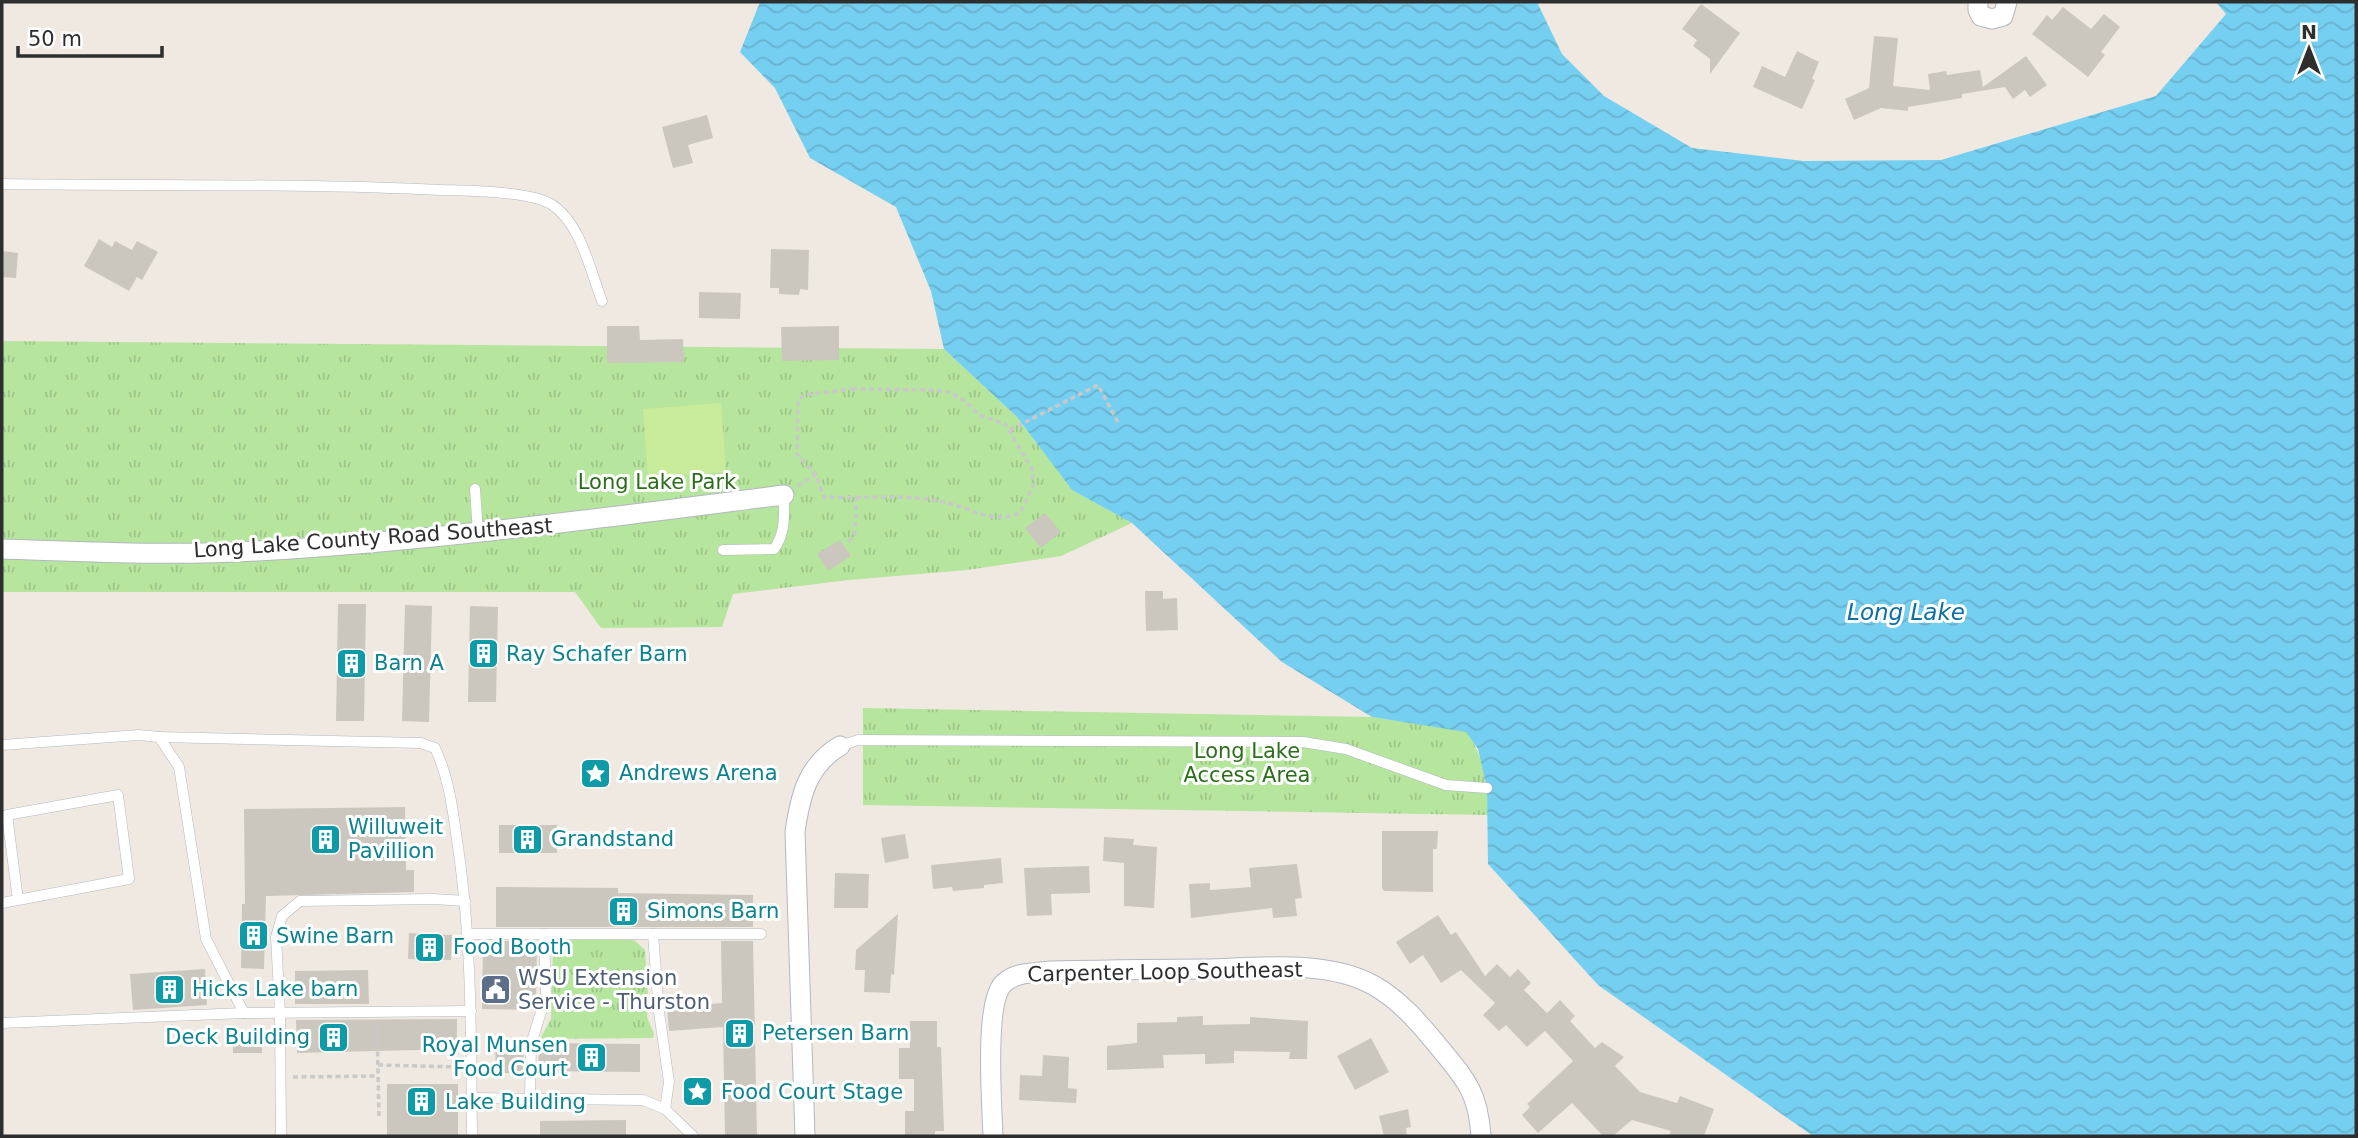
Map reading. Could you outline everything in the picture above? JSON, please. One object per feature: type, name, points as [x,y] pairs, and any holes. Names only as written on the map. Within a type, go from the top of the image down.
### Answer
[{"type":"street","points":[[1978,2],[1981,16],[1992,19],[2003,16],[2007,2]]},
{"type":"street","name":"Long Lake County Road Southeast","points":[[2,549],[118,553],[256,551],[478,534],[784,495]]},
{"type":"street","points":[[805,1136],[795,832],[801,795],[815,767],[828,753],[840,746]]},
{"type":"street","name":"Carpenter Loop Southeast","points":[[993,1136],[992,1006],[1002,985],[1018,974],[1050,971],[1275,968],[1316,969],[1352,976],[1373,985],[1399,1004],[1419,1023],[1470,1086],[1476,1100],[1481,1136]]},
{"type":"lane","points":[[2,184],[397,188],[535,198],[550,204],[572,228],[602,301]]},
{"type":"lane","points":[[475,489],[478,534]]},
{"type":"lane","points":[[723,550],[774,549],[783,530],[784,495]]},
{"type":"lane","points":[[2,745],[138,735],[421,743],[435,748],[452,796],[465,901],[471,1011],[472,1136]]},
{"type":"lane","points":[[159,737],[179,767],[206,939],[244,1013]]},
{"type":"lane","points":[[840,746],[858,740],[1304,742],[1346,749],[1446,785],[1487,788]]},
{"type":"lane","points":[[2,903],[18,900],[129,879],[118,795],[7,815],[18,900]]},
{"type":"lane","points":[[281,1136],[276,937],[282,916],[300,901],[465,901]]},
{"type":"lane","points":[[468,934],[761,934]]},
{"type":"lane","points":[[530,1098],[531,1044],[545,996],[544,934]]},
{"type":"lane","points":[[653,934],[659,1012],[669,1082],[665,1109]]},
{"type":"lane","points":[[2,1023],[244,1013],[471,1011]]},
{"type":"lane","points":[[472,1098],[643,1100],[665,1109],[693,1136]]},
{"type":"path","points":[[1010,430],[1098,384],[1119,424]]},
{"type":"path","points":[[852,389],[949,392],[965,401],[979,415],[1006,424],[1032,469],[1033,487],[1020,513],[1007,518],[993,518],[931,499],[856,497],[824,496],[816,475],[797,454],[797,407],[798,400],[804,396],[852,389]]},
{"type":"path","points":[[849,542],[855,534],[856,497]]},
{"type":"path","points":[[376,1013],[379,1118]]},
{"type":"path","points":[[378,1065],[471,1067]]},
{"type":"path","points":[[280,1077],[378,1076]]},
{"type":"green space","name":"Long Lake Park","points":[[2,341],[944,349],[1017,417],[1072,490],[1132,523],[1061,556],[967,570],[733,594],[722,627],[601,628],[575,592],[2,592]]},
{"type":"green space","points":[[721,403],[726,472],[648,477],[643,409]]},
{"type":"green space","name":"Long Lake Access Area","points":[[863,708],[1372,717],[1466,731],[1484,772],[1488,815],[863,805]]},
{"type":"green space","points":[[564,940],[634,940],[645,950],[647,1017],[653,1038],[540,1039],[551,1019],[553,947]]},
{"type":"water","name":"Long Lake","points":[[760,2],[1537,2],[1562,54],[1604,96],[1692,148],[1804,161],[1941,160],[2156,96],[2226,14],[2216,2],[2356,2],[2356,1136],[1813,1136],[1598,985],[1488,864],[1487,788],[1478,749],[1466,732],[1372,717],[1282,662],[1132,523],[1072,490],[1017,417],[944,349],[931,291],[896,207],[810,158],[775,88],[740,52]]},
{"type":"building","points":[[1701,4],[1740,33],[1710,74],[1710,59],[1693,46],[1697,40],[1682,29]]},
{"type":"building","points":[[2063,7],[2091,29],[2104,14],[2120,27],[2101,52],[2105,55],[2088,77],[2032,34],[2047,15],[2052,20]]},
{"type":"building","points":[[1874,36],[1898,38],[1893,86],[1930,90],[1928,74],[1946,71],[1947,75],[1980,70],[1983,87],[2026,56],[2047,85],[2030,97],[2025,90],[2013,99],[2005,87],[1908,107],[1908,111],[1881,108],[1854,120],[1845,99],[1869,88]]},
{"type":"building","points":[[1797,51],[1819,62],[1812,79],[1815,80],[1802,109],[1753,87],[1762,66],[1785,77]]},
{"type":"building","points":[[707,115],[713,138],[688,145],[693,163],[673,168],[662,127]]},
{"type":"building","points":[[99,239],[112,247],[115,241],[132,250],[137,241],[158,252],[142,280],[137,277],[129,291],[84,266]]},
{"type":"building","points":[[771,249],[809,250],[808,290],[800,289],[799,295],[779,294],[779,288],[770,288]]},
{"type":"building","points":[[2,251],[18,253],[16,278],[2,277]]},
{"type":"building","points":[[699,292],[741,293],[740,319],[699,318]]},
{"type":"building","points":[[607,326],[639,326],[640,340],[683,339],[684,362],[607,363]]},
{"type":"building","points":[[839,326],[839,360],[782,361],[781,327]]},
{"type":"building","points":[[1045,513],[1061,532],[1041,548],[1025,528]]},
{"type":"building","points":[[840,540],[851,556],[828,571],[817,554]]},
{"type":"building","points":[[1145,591],[1163,591],[1163,599],[1177,598],[1178,630],[1146,631]]},
{"type":"building","name":"Barn A","points":[[338,604],[366,604],[364,721],[336,721]]},
{"type":"building","points":[[405,605],[432,606],[429,722],[402,721]]},
{"type":"building","name":"Ray Schafer Barn","points":[[470,606],[498,607],[496,702],[468,702]]},
{"type":"building","name":"Willuweit Pavillion","points":[[405,807],[406,870],[414,870],[414,892],[266,896],[264,969],[241,968],[242,904],[245,904],[244,809]]},
{"type":"building","name":"Grandstand","points":[[499,825],[557,825],[557,853],[499,853]]},
{"type":"building","points":[[1382,831],[1438,831],[1437,849],[1433,849],[1433,892],[1384,891]]},
{"type":"building","points":[[905,834],[909,858],[885,863],[881,838]]},
{"type":"building","points":[[1104,837],[1134,839],[1133,845],[1157,847],[1154,908],[1124,906],[1124,863],[1103,861]]},
{"type":"building","points":[[1001,858],[1003,883],[953,891],[952,887],[933,889],[931,865]]},
{"type":"building","points":[[1297,864],[1302,898],[1295,899],[1297,916],[1273,918],[1272,908],[1191,918],[1189,884],[1210,883],[1210,890],[1251,887],[1249,868]]},
{"type":"building","points":[[1089,866],[1090,893],[1051,894],[1052,915],[1027,916],[1024,868]]},
{"type":"building","points":[[835,873],[869,874],[868,908],[834,908]]},
{"type":"building","name":"Simons Barn","points":[[496,887],[618,888],[618,893],[753,895],[753,927],[496,927]]},
{"type":"building","points":[[898,914],[894,975],[891,974],[890,993],[864,992],[865,970],[855,970],[856,950]]},
{"type":"building","points":[[1438,915],[1451,935],[1456,932],[1485,976],[1497,964],[1510,977],[1518,969],[1531,983],[1524,990],[1547,1013],[1560,1000],[1575,1016],[1570,1021],[1595,1048],[1602,1042],[1624,1057],[1615,1066],[1640,1092],[1677,1103],[1680,1096],[1714,1109],[1704,1136],[1669,1136],[1671,1131],[1632,1120],[1613,1136],[1603,1136],[1572,1103],[1538,1133],[1522,1115],[1530,1107],[1527,1104],[1573,1061],[1545,1031],[1527,1047],[1506,1025],[1499,1031],[1483,1015],[1495,1003],[1461,970],[1441,983],[1423,955],[1410,964],[1396,942]]},
{"type":"building","name":"Food Booth","points":[[409,933],[452,935],[451,960],[408,959]]},
{"type":"building","points":[[496,941],[537,941],[534,1010],[482,1009],[483,944],[496,944]]},
{"type":"building","name":"Petersen Barn","points":[[721,941],[753,941],[757,1136],[725,1136],[723,1027],[669,1031],[667,1007],[722,1003]]},
{"type":"building","name":"Hicks Lake barn","points":[[205,969],[207,1005],[133,1010],[130,974]]},
{"type":"building","points":[[368,970],[369,1004],[295,1004],[295,971]]},
{"type":"building","points":[[1203,1016],[1203,1025],[1250,1024],[1250,1017],[1308,1021],[1307,1059],[1289,1059],[1290,1052],[1234,1051],[1234,1063],[1205,1064],[1205,1054],[1163,1055],[1164,1068],[1107,1070],[1107,1046],[1137,1043],[1137,1023],[1177,1022],[1177,1017]]},
{"type":"building","points":[[457,1019],[457,1049],[297,1053],[296,1020]]},
{"type":"building","points":[[910,1021],[937,1021],[937,1047],[941,1047],[944,1131],[935,1131],[935,1136],[905,1136],[905,1111],[914,1111],[914,1079],[899,1079],[899,1048],[910,1048]]},
{"type":"building","points":[[233,1030],[262,1030],[262,1053],[233,1053]]},
{"type":"building","points":[[1371,1038],[1389,1072],[1355,1090],[1337,1056]]},
{"type":"building","points":[[495,1043],[524,1043],[521,1073],[496,1073]]},
{"type":"building","name":"Royal Munsen Food Court","points":[[539,1043],[640,1044],[640,1072],[538,1071]]},
{"type":"building","points":[[1043,1055],[1069,1057],[1068,1088],[1077,1089],[1076,1103],[1019,1100],[1020,1075],[1042,1076]]},
{"type":"building","name":"Lake Building","points":[[387,1084],[458,1084],[458,1136],[387,1136]]},
{"type":"building","points":[[1408,1109],[1411,1127],[1406,1128],[1407,1136],[1384,1136],[1379,1116]]},
{"type":"building","points":[[626,1120],[626,1136],[540,1136],[540,1121]]},
{"type":"place","name":"Ray Schafer Barn","points":[[483,654]]},
{"type":"place","name":"Barn A","points":[[351,663]]},
{"type":"place","name":"Andrews Arena","points":[[596,773]]},
{"type":"place","name":"Willuweit Pavillion","points":[[325,839]]},
{"type":"place","name":"Grandstand","points":[[528,839]]},
{"type":"place","name":"Simons Barn","points":[[624,911]]},
{"type":"place","name":"Swine Barn","points":[[253,936]]},
{"type":"place","name":"Food Booth","points":[[430,947]]},
{"type":"place","name":"Hicks Lake barn","points":[[169,989]]},
{"type":"place","name":"WSU Extension Service - Thurston","points":[[495,990]]},
{"type":"place","name":"Petersen Barn","points":[[739,1033]]},
{"type":"place","name":"Deck Building","points":[[333,1037]]},
{"type":"place","name":"Royal Munsen Food Court","points":[[591,1057]]},
{"type":"place","name":"Food Court Stage","points":[[698,1092]]},
{"type":"place","name":"Lake Building","points":[[422,1102]]}]
